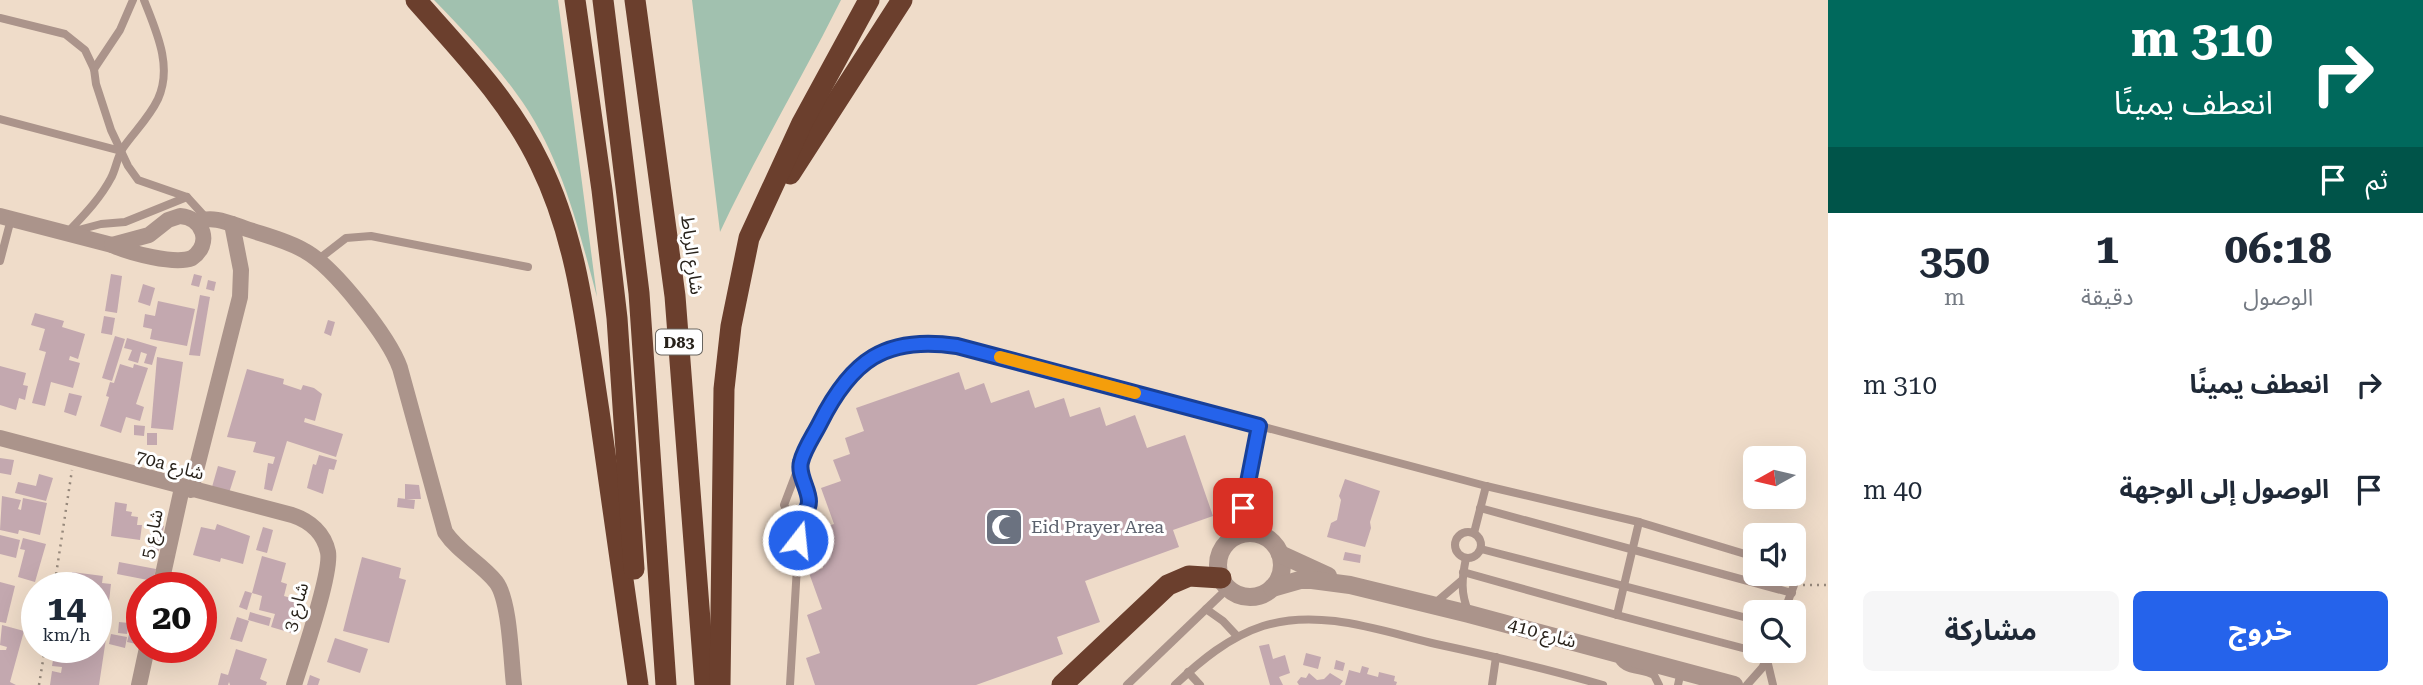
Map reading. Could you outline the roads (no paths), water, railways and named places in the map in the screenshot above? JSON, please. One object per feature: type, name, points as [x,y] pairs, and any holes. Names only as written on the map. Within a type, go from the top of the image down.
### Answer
[{"type":"highway","points":[[415,0],[482,74],[524,133],[546,176],[567,233],[584,310],[639,685]]},
{"type":"highway","points":[[575,0],[603,190],[617,318],[628,457],[639,685]]},
{"type":"highway","name":"D83","points":[[603,0],[639,293],[666,685]]},
{"type":"highway","name":"شارع الرباط","points":[[635,0],[675,296],[705,685]]},
{"type":"highway","points":[[720,685],[724,388],[731,326],[749,238],[802,123],[869,0]]},
{"type":"highway","points":[[749,238],[902,0]]},
{"type":"highway","points":[[1062,685],[1080,677],[1168,585],[1189,576],[1224,583]]},
{"type":"street","points":[[112,245],[149,235],[174,217],[186,216],[232,224],[303,250],[332,272],[384,337],[396,357],[445,532],[453,544],[496,581],[501,589],[506,608],[514,685]]},
{"type":"street","points":[[6,217],[137,254],[187,261],[197,255],[203,245],[202,220]]},
{"type":"street","name":"شارع 5","points":[[164,572],[240,297],[241,270],[232,224]]},
{"type":"street","name":"70a شارع","points":[[0,438],[302,518],[318,530],[324,539]]},
{"type":"street","points":[[1247,533],[1266,537],[1275,544],[1280,554],[1282,566],[1279,578],[1272,588],[1262,595],[1250,597],[1238,594],[1224,583],[1219,558],[1228,541],[1247,533]]},
{"type":"street","name":"شارع 3","points":[[294,685],[329,563],[324,539]]},
{"type":"street","name":"شارع 410","points":[[1280,554],[1350,584],[1618,653],[1679,678],[1726,683]]},
{"type":"street","name":"شارع 410","points":[[1272,588],[1300,580],[1350,584]]},
{"type":"street","points":[[139,685],[144,663]]},
{"type":"lane","points":[[94,69],[120,30],[133,0]]},
{"type":"lane","points":[[67,233],[102,194],[114,174],[121,151],[158,99],[163,80],[163,63],[159,38],[144,0]]},
{"type":"lane","points":[[0,18],[65,34],[85,50],[121,151],[138,180],[187,197],[202,220]]},
{"type":"lane","points":[[0,119],[121,151]]},
{"type":"lane","points":[[67,233],[101,224],[125,222],[187,197]]},
{"type":"lane","points":[[0,261],[6,217]]},
{"type":"lane","points":[[318,259],[346,238],[371,236],[528,267]]},
{"type":"lane","points":[[800,516],[787,512],[784,505],[800,463],[843,382],[860,365],[880,353],[921,343],[957,346],[1639,523],[1743,553]]},
{"type":"lane","points":[[1228,541],[1241,517],[1259,426]]},
{"type":"lane","points":[[790,685],[800,516],[809,502],[800,463]]},
{"type":"lane","points":[[1248,479],[1255,514],[1266,537]]},
{"type":"lane","points":[[1474,533],[1486,485]]},
{"type":"lane","points":[[1480,508],[1793,589]]},
{"type":"lane","points":[[1617,615],[1639,523]]},
{"type":"lane","points":[[1464,533],[1474,533],[1480,540],[1481,549],[1475,556],[1466,558],[1458,553],[1456,543],[1464,533]]},
{"type":"lane","points":[[1481,549],[1743,617]]},
{"type":"lane","points":[[1466,558],[1462,577],[1463,598],[1469,614]]},
{"type":"lane","points":[[1433,605],[1462,577]]},
{"type":"lane","points":[[1462,577],[1743,648]]},
{"type":"lane","points":[[1127,685],[1206,609],[1224,583]]},
{"type":"lane","points":[[1789,600],[1793,586]]},
{"type":"lane","points":[[1206,609],[1223,621],[1237,636]]},
{"type":"lane","points":[[1175,685],[1188,672],[1237,636],[1292,620],[1320,619],[1496,657],[1602,685]]},
{"type":"lane","points":[[1618,653],[1618,660],[1623,666],[1654,675],[1659,685]]},
{"type":"lane","points":[[1492,685],[1496,657]]},
{"type":"lane","points":[[1746,685],[1763,663]]},
{"type":"lane","points":[[1770,663],[1773,685]]},
{"type":"lane","points":[[1188,672],[1200,685]]},
{"type":"lane","points":[[1563,685],[1566,674]]},
{"type":"lane","points":[[1700,685],[1726,683]]},
{"type":"place","name":"Eid Prayer Area","points":[[1004,527]]}]
